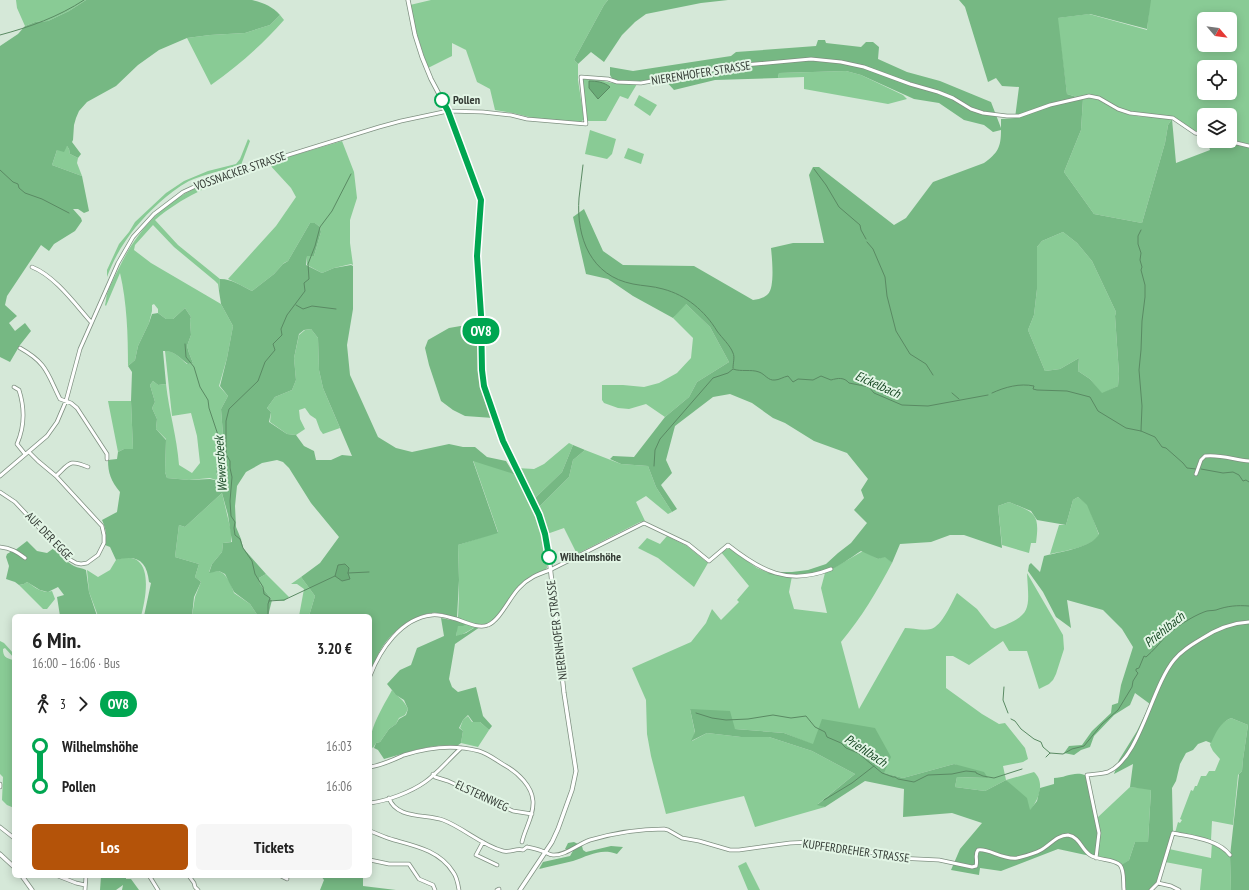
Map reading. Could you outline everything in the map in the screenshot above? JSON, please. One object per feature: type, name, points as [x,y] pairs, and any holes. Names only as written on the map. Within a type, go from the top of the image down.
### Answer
[{"type":"street","name":"NIERENHOFER STRASSE","points":[[408,0],[415,35],[422,57],[431,79],[448,111],[481,200],[477,256],[484,386],[503,441],[539,515],[548,547],[564,693],[576,771],[572,790],[558,829],[545,853],[520,890]]},
{"type":"street","name":"NIERENHOFER STRASSE","points":[[448,111],[511,114],[532,120],[586,124],[581,77],[608,79],[617,82],[642,83],[721,68],[811,59],[841,62],[864,67],[910,84],[938,92],[953,98],[976,111],[997,115],[1019,116],[1050,105],[1089,96],[1099,98],[1118,109],[1130,113],[1173,118],[1197,133]]},
{"type":"street","name":"VOSSNACKER STRASSE","points":[[0,476],[47,436],[60,418],[78,355],[91,322],[118,263],[133,237],[154,214],[183,192],[211,179],[401,121],[448,111]]},
{"type":"street","points":[[1237,143],[1249,146]]},
{"type":"street","points":[[32,267],[42,271],[51,278],[91,322]]},
{"type":"street","points":[[20,348],[40,362],[44,367],[52,380],[60,399],[78,408],[107,454],[107,459]]},
{"type":"street","points":[[14,387],[19,390],[24,408],[23,426],[17,444],[25,454]]},
{"type":"street","name":"AUF DER EGGE","points":[[0,492],[15,502],[69,560],[81,564],[87,563],[96,557],[104,543],[102,526],[56,476],[38,462],[29,452]]},
{"type":"street","points":[[1196,474],[1201,460],[1206,456],[1249,461]]},
{"type":"street","points":[[56,476],[72,462],[88,467]]},
{"type":"street","points":[[372,671],[382,650],[390,640],[403,628],[417,619],[424,616],[438,615],[477,625],[488,625],[495,620],[518,588],[536,574],[550,570],[644,523],[688,544],[709,562],[728,545],[750,562],[771,572],[802,576],[813,575],[831,569]]},
{"type":"street","points":[[0,547],[9,548],[26,558]]},
{"type":"street","points":[[1096,858],[1098,833],[1087,775],[1108,772],[1124,759],[1130,750],[1151,703],[1170,666],[1182,652],[1214,631],[1227,625],[1249,622]]},
{"type":"street","points":[[372,767],[432,747],[461,748],[479,751],[514,771],[524,781],[533,799],[532,814],[522,842],[510,852],[503,851],[482,842],[444,820],[408,814],[397,809],[391,804],[389,798]]},
{"type":"street","points":[[372,803],[379,802],[412,789],[425,782],[461,748]]},
{"type":"street","name":"ELSTERNWEG","points":[[433,774],[513,811],[532,814]]},
{"type":"street","points":[[0,826],[12,836]]},
{"type":"street","name":"KUPFERDREHER STRASSE","points":[[545,853],[551,855],[562,854],[581,844],[621,832],[664,829],[682,838],[708,843],[730,850],[790,843],[818,843],[895,857],[939,860],[972,867],[976,866],[976,854],[981,850],[1005,858],[1018,858],[1039,852],[1057,838],[1068,834],[1074,837],[1090,855],[1120,865],[1123,872],[1124,890]]},
{"type":"street","points":[[372,832],[392,840],[416,846],[434,854],[454,872],[459,890]]},
{"type":"street","points":[[1151,890],[1158,883],[1173,834],[1212,842],[1224,849],[1230,855]]},
{"type":"street","points":[[482,842],[476,855],[497,865]]},
{"type":"street","points":[[522,842],[526,843],[527,847]]},
{"type":"street","points":[[519,846],[523,850],[527,847],[541,850],[545,853]]},
{"type":"street","points":[[0,854],[12,865]]},
{"type":"street","points":[[372,860],[389,864],[408,864],[419,879],[433,885],[435,890]]},
{"type":"street","points":[[23,878],[32,890]]},
{"type":"street","points":[[63,878],[85,885]]},
{"type":"street","points":[[85,890],[86,878]]},
{"type":"street","points":[[151,878],[158,890]]},
{"type":"street","points":[[190,878],[198,890]]},
{"type":"street","points":[[1158,883],[1171,886],[1178,890]]},
{"type":"shaded area","points":[[16,0],[86,0],[69,11],[48,21],[35,22],[25,26],[17,8]]},
{"type":"shaded area","points":[[86,0],[252,0],[267,5],[280,15],[270,25],[245,33],[187,38],[159,50],[138,65],[116,86],[87,102],[79,111],[74,125],[72,142],[81,154],[78,158],[70,154],[67,146],[64,152],[57,150],[52,165],[82,176],[89,211],[84,213],[78,209],[73,209],[82,221],[75,231],[54,244],[49,251],[41,245],[7,296],[5,305],[17,316],[9,323],[15,331],[25,323],[31,331],[20,345],[10,362],[0,357],[0,46],[18,34],[25,26],[35,22],[48,21],[69,11]]},
{"type":"shaded area","points":[[431,0],[608,0],[574,60],[578,64],[578,80],[584,119],[581,122],[541,120],[495,110],[490,89],[477,82],[466,50],[452,43],[452,56],[428,68],[417,35],[410,5]]},
{"type":"shaded area","points":[[608,0],[728,0],[701,3],[646,14],[635,22],[622,35],[604,62],[591,52],[578,64],[574,60]]},
{"type":"shaded area","points":[[959,0],[1151,0],[1147,29],[1090,14],[1058,18],[1067,94],[1083,99],[1081,130],[1064,172],[1094,214],[1142,223],[1165,143],[1168,125],[1172,119],[1176,163],[1210,150],[1209,148],[1237,148],[1237,144],[1249,147],[1249,890],[1231,890],[1230,856],[1239,774],[1242,771],[1248,725],[1231,718],[1221,725],[1211,743],[1206,741],[1198,744],[1193,750],[1186,753],[1180,764],[1176,781],[1172,788],[1173,833],[1157,883],[1150,890],[1125,890],[1120,866],[1129,860],[1135,842],[1148,842],[1151,790],[1130,787],[1133,764],[1114,774],[1119,760],[1137,731],[1150,704],[1135,693],[1130,705],[1114,715],[1094,736],[1090,747],[1081,750],[1074,755],[1064,753],[1069,746],[1082,745],[1092,731],[1111,713],[1112,705],[1118,703],[1121,685],[1133,647],[1122,629],[1103,610],[1067,600],[1071,628],[1056,617],[1043,592],[1028,571],[1031,563],[1040,572],[1044,556],[1082,546],[1095,539],[1099,534],[1087,505],[1078,497],[1073,500],[1066,525],[1037,520],[1031,511],[1009,502],[998,506],[1002,548],[964,535],[950,535],[931,542],[900,544],[892,563],[885,557],[878,559],[861,551],[842,564],[821,574],[805,577],[791,577],[767,574],[775,572],[808,570],[826,564],[851,543],[867,523],[854,510],[864,498],[861,490],[868,479],[847,453],[814,441],[785,423],[773,418],[752,403],[730,394],[713,397],[675,426],[666,460],[672,473],[661,485],[677,509],[672,512],[656,487],[648,466],[621,464],[610,459],[613,456],[634,457],[665,417],[689,397],[697,382],[729,362],[710,327],[686,304],[673,318],[633,296],[608,279],[586,274],[573,217],[584,209],[603,251],[623,265],[694,266],[753,300],[768,294],[772,285],[771,248],[793,243],[824,243],[809,175],[813,167],[819,167],[894,225],[906,218],[933,182],[984,163],[996,153],[1000,141],[1001,130],[993,132],[984,125],[964,120],[939,103],[914,99],[861,75],[846,71],[779,73],[778,78],[715,80],[674,90],[663,78],[640,81],[613,80],[610,75],[610,67],[633,71],[731,56],[736,52],[816,46],[818,40],[825,40],[826,43],[861,47],[866,42],[873,42],[879,47],[878,59],[907,72],[940,81],[991,102],[1001,128],[1001,119],[1015,118],[1019,87],[1002,86],[996,78],[988,82],[965,7]],"holes":[[[1063,232],[1077,243],[1092,261],[1116,312],[1119,374],[1118,386],[1102,393],[1090,379],[1078,371],[1079,358],[1060,369],[1045,371],[1028,330],[1034,315],[1037,289],[1037,247],[1042,241]]]},
{"type":"shaded area","points":[[1150,0],[1249,0],[1249,145],[1237,142],[1237,108],[1197,108],[1197,133],[1177,119],[1172,119],[1168,125],[1165,143],[1142,223],[1094,214],[1064,172],[1081,130],[1083,99],[1089,98],[1101,101],[1130,115],[1143,117],[1165,117],[1131,113],[1118,108],[1097,96],[1090,95],[1077,97],[1067,94],[1057,18],[1089,14],[1147,30]]},
{"type":"shaded area","points":[[280,15],[284,20],[267,38],[231,70],[211,85],[187,38],[245,33],[270,25]]},
{"type":"shaded area","points":[[846,71],[861,75],[903,95],[907,99],[888,104],[804,89],[804,77],[778,78],[779,73]]},
{"type":"shaded area","points":[[582,78],[612,83],[637,84],[628,99],[620,96],[606,121],[587,121]]},
{"type":"shaded area","points":[[589,81],[600,82],[610,87],[598,99],[589,88]]},
{"type":"shaded area","points":[[639,95],[657,105],[650,116],[634,105]]},
{"type":"shaded area","points":[[590,130],[616,139],[612,154],[607,159],[585,154]]},
{"type":"shaded area","points":[[248,139],[250,141],[241,165],[189,181],[159,203],[128,237],[111,266],[107,277],[107,270],[119,244],[135,222],[166,193],[184,181],[208,171],[236,164],[240,159]]},
{"type":"shaded area","points":[[342,141],[354,172],[357,198],[350,220],[350,243],[353,265],[351,264],[334,268],[322,273],[307,265],[307,256],[314,256],[321,232],[320,227],[315,223],[310,223],[288,261],[252,291],[228,279],[276,226],[296,197],[291,188],[268,163]]},
{"type":"shaded area","points":[[67,146],[70,154],[78,158],[77,163],[82,176],[52,165],[57,150]]},
{"type":"shaded area","points":[[628,148],[644,154],[641,164],[624,158]]},
{"type":"shaded area","points":[[245,171],[244,174],[197,192],[155,220],[178,245],[220,279],[219,291],[218,284],[215,281],[174,247],[153,225],[135,245],[134,250],[151,263],[221,304],[233,326],[227,358],[219,386],[228,396],[221,409],[223,435],[216,473],[219,481],[210,478],[189,480],[167,478],[165,472],[166,439],[156,429],[157,419],[152,408],[155,402],[150,385],[153,381],[158,385],[166,384],[177,444],[179,465],[192,473],[200,463],[197,436],[191,413],[172,416],[165,351],[174,353],[187,364],[193,363],[187,346],[191,335],[191,317],[185,308],[173,319],[166,319],[158,313],[158,309],[154,304],[152,305],[149,323],[138,346],[135,360],[128,366],[127,319],[120,273],[106,306],[107,294],[125,255],[141,232],[160,211],[171,202],[196,188],[214,180]]},
{"type":"shaded area","points":[[310,223],[315,223],[320,227],[321,232],[314,256],[307,256],[306,265],[322,273],[334,268],[351,265],[353,266],[353,309],[347,345],[350,375],[378,437],[396,448],[412,452],[449,444],[463,447],[475,447],[487,457],[506,461],[514,474],[473,461],[498,533],[458,545],[459,580],[457,618],[432,613],[424,614],[409,621],[384,644],[372,666],[372,614],[310,614],[315,596],[301,577],[320,563],[339,537],[311,503],[289,468],[283,462],[277,460],[262,463],[246,472],[237,486],[235,506],[236,527],[243,548],[266,574],[259,578],[260,584],[272,600],[268,614],[257,614],[250,604],[234,592],[225,574],[219,571],[209,573],[212,564],[222,552],[223,543],[232,542],[228,515],[222,493],[185,527],[179,525],[175,557],[199,564],[195,577],[201,582],[194,597],[192,614],[144,614],[151,583],[149,582],[146,569],[140,561],[135,559],[123,558],[116,560],[110,547],[105,545],[106,532],[102,520],[117,512],[120,492],[111,477],[108,460],[117,459],[118,452],[124,449],[133,449],[131,401],[132,372],[128,366],[135,360],[138,346],[152,314],[158,313],[166,319],[173,319],[185,308],[191,317],[191,335],[187,346],[193,363],[188,364],[174,353],[163,351],[166,384],[158,385],[153,381],[150,385],[155,402],[152,408],[157,419],[156,429],[166,440],[165,472],[167,478],[189,480],[210,479],[219,481],[216,472],[223,435],[221,409],[228,396],[220,386],[233,326],[221,304],[219,291],[220,279],[233,281],[252,291],[274,274],[283,264],[288,261]],"holes":[[[311,329],[318,338],[319,370],[323,388],[352,456],[342,455],[331,460],[316,460],[314,451],[304,446],[296,435],[287,434],[269,422],[271,412],[267,408],[275,397],[292,390],[296,380],[294,358],[299,334],[304,330]]]},
{"type":"shaded area","points":[[1063,232],[1077,243],[1092,261],[1116,312],[1119,374],[1118,386],[1102,394],[1090,379],[1078,371],[1079,358],[1060,369],[1045,371],[1028,330],[1034,315],[1037,289],[1037,247],[1042,241]]},
{"type":"shaded area","points":[[685,303],[710,327],[729,362],[697,382],[689,397],[665,417],[646,404],[629,409],[618,408],[604,403],[602,400],[602,385],[644,387],[659,383],[677,373],[691,358],[693,338],[673,318]]},
{"type":"shaded area","points":[[478,323],[480,386],[493,418],[465,416],[453,410],[441,401],[425,348],[428,340],[449,328]]},
{"type":"shaded area","points":[[311,329],[318,338],[319,370],[323,388],[340,428],[323,434],[316,419],[310,415],[305,408],[299,410],[300,419],[305,429],[296,435],[287,434],[270,422],[271,412],[267,408],[275,397],[292,390],[296,380],[294,358],[299,335],[305,330]]},
{"type":"shaded area","points":[[108,401],[131,401],[133,449],[124,449],[118,452]]},
{"type":"shaded area","points":[[569,443],[573,445],[562,472],[533,500],[517,468],[534,469],[544,464]]},
{"type":"shaded area","points":[[573,445],[585,450],[573,460],[569,477],[537,509],[533,500],[562,472]]},
{"type":"shaded area","points":[[585,450],[621,464],[648,466],[656,487],[672,512],[668,514],[646,496],[636,502],[645,521],[640,522],[577,554],[564,528],[547,534],[537,509],[569,477],[573,460]]},
{"type":"shaded area","points":[[473,460],[517,474],[536,513],[545,537],[547,568],[528,578],[521,584],[493,621],[475,627],[456,637],[459,603],[458,545],[498,532]]},
{"type":"shaded area","points":[[222,493],[231,531],[231,542],[223,543],[222,552],[212,564],[209,572],[219,571],[224,574],[230,582],[234,593],[250,604],[257,614],[192,614],[195,597],[201,582],[195,577],[199,564],[175,557],[179,525],[185,527]]},
{"type":"shaded area","points":[[1078,497],[1088,505],[1099,535],[1090,543],[1070,550],[1050,554],[1059,525],[1066,525],[1073,500]]},
{"type":"shaded area","points":[[1009,502],[1030,512],[1034,515],[1036,520],[1036,543],[1031,543],[1029,553],[1002,545],[998,506]]},
{"type":"shaded area","points":[[667,536],[687,546],[708,563],[694,587],[658,558],[638,548],[647,538],[660,544]]},
{"type":"shaded area","points":[[27,541],[37,551],[47,553],[54,548],[71,564],[86,570],[89,592],[96,614],[60,614],[57,597],[64,595],[58,587],[48,592],[40,590],[27,582],[19,585],[6,579],[9,566],[6,557],[7,554],[14,551]]},
{"type":"shaded area","points":[[729,548],[757,568],[769,573],[792,576],[789,592],[794,609],[827,613],[821,588],[825,573],[863,551],[878,559],[885,556],[892,563],[869,604],[841,642],[859,709],[905,628],[925,630],[935,627],[946,613],[957,593],[977,609],[991,627],[995,629],[1016,620],[1026,610],[1028,603],[1027,573],[1063,635],[1064,649],[1053,680],[1049,684],[1039,689],[1027,651],[1009,651],[1003,641],[969,665],[953,656],[946,656],[946,688],[982,714],[999,724],[1005,723],[1025,748],[1028,759],[1023,762],[1003,766],[1006,780],[985,791],[955,787],[957,777],[987,778],[954,764],[903,778],[883,773],[784,733],[735,729],[690,709],[695,733],[692,741],[707,733],[741,737],[769,737],[812,751],[855,774],[818,804],[825,807],[755,827],[744,796],[666,814],[647,734],[646,700],[632,668],[691,642],[706,623],[712,609],[721,620],[739,602],[737,600],[749,586],[721,552]]},
{"type":"shaded area","points":[[126,557],[137,560],[145,572],[146,587],[141,614],[97,614],[89,592],[87,570],[98,577],[110,570],[116,560]]},
{"type":"shaded area","points":[[345,564],[349,568],[348,573],[350,579],[342,581],[335,576],[338,565]]},
{"type":"shaded area","points":[[266,574],[289,597],[284,601],[272,600],[260,584],[259,578]]},
{"type":"shaded area","points":[[301,577],[315,596],[310,614],[299,614],[304,589],[297,584],[291,584]]},
{"type":"shaded area","points":[[27,582],[42,591],[52,591],[55,599],[47,609],[43,609],[19,585]]},
{"type":"shaded area","points":[[441,618],[467,623],[463,626],[458,626],[456,636],[466,633],[477,626],[480,627],[455,644],[449,679],[452,687],[458,692],[476,687],[483,716],[492,726],[489,730],[480,722],[473,722],[468,715],[463,720],[459,728],[463,731],[461,743],[457,746],[447,745],[429,747],[384,759],[378,750],[374,748],[376,743],[380,742],[389,729],[396,724],[399,719],[406,715],[408,709],[404,700],[396,695],[387,684],[400,670],[411,665],[417,648],[444,636]]},
{"type":"shaded area","points":[[0,641],[12,652],[12,656],[5,648],[3,649],[4,655],[12,660],[12,807],[2,800],[3,777],[0,774]]},
{"type":"shaded area","points":[[392,690],[403,701],[408,709],[405,715],[399,718],[396,724],[389,729],[380,742],[376,743],[373,748],[372,731]]},
{"type":"shaded area","points":[[690,709],[730,711],[735,729],[784,733],[813,744],[822,719],[875,728],[891,757],[884,773],[903,778],[954,764],[984,772],[988,778],[957,777],[955,787],[985,791],[1006,780],[1027,798],[1030,810],[1037,801],[1040,788],[1054,784],[1054,778],[1074,774],[1083,774],[1087,776],[1097,825],[1098,835],[1095,857],[1058,849],[1001,871],[980,868],[979,875],[951,870],[960,849],[982,823],[952,813],[903,817],[904,789],[865,781],[825,807],[817,805],[855,774],[812,751],[769,737],[741,737],[707,733],[691,741],[695,732]]},
{"type":"shaded area","points":[[468,716],[472,722],[480,722],[489,730],[478,747],[461,743],[463,731],[460,728],[463,720]]},
{"type":"shaded area","points":[[1231,718],[1248,725],[1242,771],[1238,775],[1233,825],[1212,821],[1211,840],[1175,833],[1178,822],[1180,823],[1182,820],[1180,819],[1191,790],[1193,791],[1195,786],[1197,786],[1201,776],[1206,776],[1209,771],[1215,771],[1220,759],[1210,745],[1217,729]]},
{"type":"shaded area","points":[[1034,772],[1038,776],[1040,781],[1040,792],[1030,811],[1006,780]]},
{"type":"shaded area","points":[[1130,787],[1151,789],[1148,842],[1135,842],[1129,860],[1121,866],[1097,857],[1097,818]]},
{"type":"shaded area","points":[[574,842],[582,846],[583,850],[586,852],[611,846],[623,847],[617,854],[611,852],[600,852],[573,861],[539,869],[543,862],[570,856],[574,849],[565,849],[568,843]]},
{"type":"shaded area","points":[[1212,842],[1224,849],[1230,856],[1231,890],[1200,890],[1202,869],[1165,862],[1169,849],[1211,858]]},
{"type":"shaded area","points":[[746,862],[760,890],[748,890],[738,866]]},
{"type":"shaded area","points":[[101,878],[126,878],[131,879],[139,890],[122,890],[123,885],[116,890],[100,890]]},
{"type":"shaded area","points":[[322,878],[363,878],[363,886],[396,890],[320,890],[324,880]]},
{"type":"waterway","points":[[0,35],[44,21],[64,12],[84,0]]},
{"type":"waterway","points":[[583,165],[579,198],[580,227],[589,253],[597,264],[606,273],[618,280],[663,289],[679,295],[694,305],[707,317],[730,347],[734,356],[733,368]]},
{"type":"waterway","points":[[814,169],[826,185],[839,207],[860,225],[866,239]]},
{"type":"waterway","points":[[0,170],[13,182],[18,184],[19,188],[25,193],[42,199],[69,213]]},
{"type":"waterway","name":"Wewersbeek","points":[[268,614],[268,604],[270,598],[264,594],[263,587],[255,574],[252,561],[243,548],[240,539],[235,535],[235,522],[231,516],[230,501],[232,477],[230,461],[226,454],[226,421],[229,409],[258,381],[265,362],[275,350],[273,344],[282,335],[281,329],[287,315],[305,291],[304,283],[309,279],[308,264],[320,227],[332,211],[351,174]]},
{"type":"waterway","points":[[1141,230],[1138,236],[1138,244],[1141,253],[1140,260],[1145,285],[1145,297],[1139,370],[1142,406],[1141,431]]},
{"type":"waterway","points":[[867,242],[873,249],[885,277],[887,296],[896,331],[910,354],[926,364],[933,375]]},
{"type":"waterway","points":[[296,305],[303,309],[312,306],[336,309]]},
{"type":"waterway","points":[[185,344],[186,357],[194,367],[200,387],[208,400],[209,408],[220,441],[225,447]]},
{"type":"waterway","name":"Eickelbach","points":[[654,466],[655,450],[660,439],[713,378],[728,373],[733,369],[756,371],[773,380],[778,380],[788,376],[793,382],[798,379],[813,380],[821,376],[831,380],[838,378],[843,379],[849,383],[869,387],[874,393],[902,405],[928,406],[988,395]]},
{"type":"waterway","name":"Eickelbach","points":[[992,393],[1013,386],[1029,385],[1034,386],[1033,389],[1037,390],[1067,391],[1090,397],[1098,411],[1126,428],[1141,431],[1155,437],[1162,447],[1166,448],[1187,468],[1196,469]]},
{"type":"waterway","points":[[952,393],[959,399]]},
{"type":"waterway","name":"Eickelbach","points":[[1201,469],[1223,473],[1233,472],[1239,475],[1243,481],[1246,480],[1249,482]]},
{"type":"waterway","points":[[348,573],[369,572]]},
{"type":"waterway","points":[[269,601],[284,600],[335,576]]},
{"type":"waterway","name":"Priehlbach","points":[[1046,757],[1050,753],[1063,754],[1072,749],[1084,746],[1102,724],[1118,710],[1132,687],[1133,681],[1138,673],[1136,669],[1139,668],[1144,656],[1146,657],[1165,637],[1174,630],[1189,619],[1206,611],[1232,606],[1249,606]]},
{"type":"waterway","points":[[1004,687],[1003,700],[1008,713]]},
{"type":"waterway","name":"Priehlbach","points":[[696,713],[712,718],[726,720],[748,719],[773,715],[791,718],[806,716],[815,727],[825,732],[827,737],[858,753],[882,773],[898,779],[914,782],[928,775],[952,774],[966,771],[976,772],[983,776],[994,778],[1022,769]]},
{"type":"waterway","points":[[1011,719],[1034,739],[1041,742],[1043,747],[1050,753]]},
{"type":"waterway","points":[[824,800],[852,783],[874,766]]},
{"type":"bus line","name":"OV8","points":[[442,100],[448,111],[481,200],[477,270],[481,315],[482,370],[484,386],[503,441],[539,515],[545,534],[549,557]]},
{"type":"place","name":"Pollen","points":[[442,100]]},
{"type":"place","name":"Wilhelmshöhe","points":[[549,557]]}]
